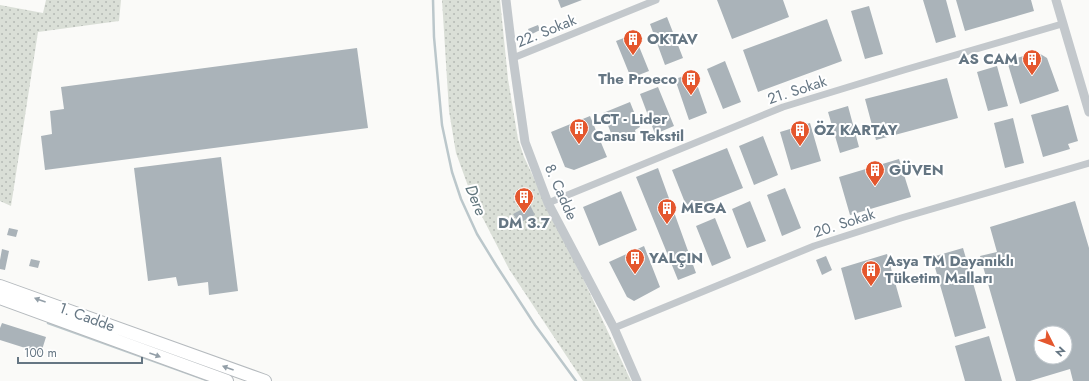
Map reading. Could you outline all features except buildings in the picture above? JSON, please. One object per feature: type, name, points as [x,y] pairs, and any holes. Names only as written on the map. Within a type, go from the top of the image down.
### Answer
[{"type":"main road","name":"1. Cadde","points":[[0,286],[265,381]]},
{"type":"main road","name":"1. Cadde","points":[[0,298],[227,381]]},
{"type":"street","name":"8. Cadde","points":[[506,0],[526,142],[548,203],[614,328],[637,381]]},
{"type":"street","name":"22. Sokak","points":[[513,58],[656,0]]},
{"type":"street","points":[[1056,0],[1089,112]]},
{"type":"street","name":"21. Sokak","points":[[548,203],[782,106],[1062,24]]},
{"type":"street","name":"20. Sokak","points":[[614,328],[814,246],[901,218],[1089,163]]},
{"type":"shaded area","points":[[46,0],[121,0],[119,21],[38,32],[11,206],[0,201],[0,5],[43,13]]},
{"type":"shaded area","points":[[442,0],[500,0],[508,79],[518,139],[524,157],[631,381],[583,381],[509,269],[472,197],[456,153],[449,111]]},
{"type":"waterway","name":"Dere","points":[[433,0],[434,37],[442,125],[452,172],[461,199],[477,234],[496,265],[535,325],[576,381]]},
{"type":"waterway","points":[[48,323],[209,381]]},
{"type":"place","name":"OKTAV","points":[[633,56]]},
{"type":"place","name":"AS CAM","points":[[1032,76]]},
{"type":"place","name":"The Proeco","points":[[691,96]]},
{"type":"place","name":"LCT - Lider Cansu Tekstil","points":[[579,145]]},
{"type":"place","name":"ÖZ KARTAY","points":[[800,147]]},
{"type":"place","name":"GÜVEN","points":[[875,187]]},
{"type":"place","name":"DM 3.7","points":[[524,214]]},
{"type":"place","name":"MEGA","points":[[667,225]]},
{"type":"place","name":"YALÇIN","points":[[635,275]]},
{"type":"place","name":"Asya TM Dayanıklı Tüketim Malları","points":[[871,287]]}]
